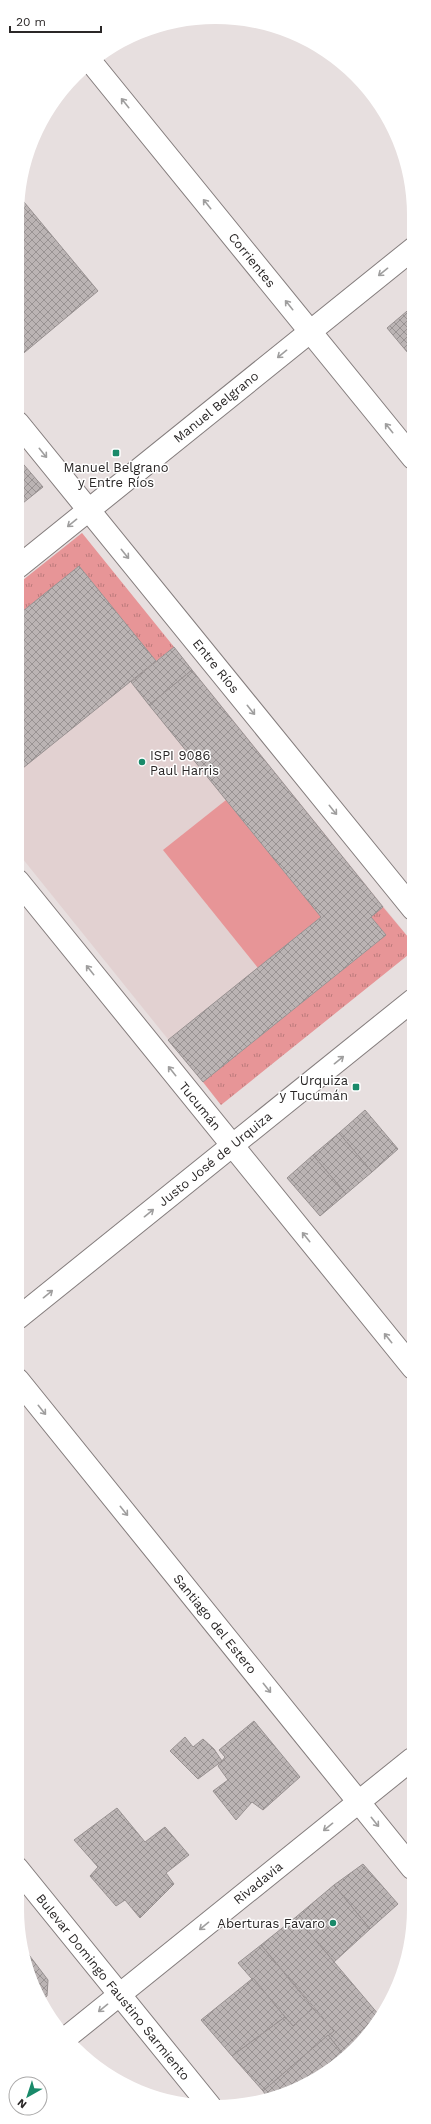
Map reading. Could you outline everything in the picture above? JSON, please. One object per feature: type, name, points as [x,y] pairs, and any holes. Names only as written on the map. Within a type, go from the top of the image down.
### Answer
[{"type":"street","name":"Corrientes","points":[[95,67],[407,451]]},
{"type":"street","name":"Manuel Belgrano","points":[[24,562],[407,254]]},
{"type":"street","name":"Entre Ríos","points":[[24,430],[407,902]]},
{"type":"street","name":"Tucumán","points":[[24,888],[407,1361]]},
{"type":"street","name":"Justo José de Urquiza","points":[[24,1313],[407,1005]]},
{"type":"street","name":"Santiago del Estero","points":[[24,1387],[407,1862]]},
{"type":"street","name":"Rivadavia","points":[[71,2034],[407,1763]]},
{"type":"street","name":"Bulevar Domingo Faustino Sarmiento","points":[[24,1877],[205,2100]]},
{"type":"shaded area","name":"ISPI 9086 Paul Harris","points":[[82,533],[407,936],[407,956],[221,1105],[24,860],[24,579]]},
{"type":"green space","points":[[82,533],[174,647],[156,661],[79,566],[24,610],[24,579]]},
{"type":"green space","points":[[226,800],[321,917],[258,968],[163,850]]},
{"type":"green space","points":[[383,907],[407,936],[407,956],[221,1105],[203,1082],[386,935],[371,917]]},
{"type":"building","points":[[24,202],[98,291],[24,353]]},
{"type":"building","points":[[407,311],[407,352],[387,328]]},
{"type":"building","points":[[24,465],[43,487],[24,502]]},
{"type":"building","points":[[79,566],[156,661],[24,767],[24,610]]},
{"type":"building","points":[[174,647],[192,670],[149,705],[131,682]]},
{"type":"building","points":[[192,670],[383,907],[371,917],[386,935],[203,1082],[168,1040],[321,917],[149,705]]},
{"type":"building","points":[[365,1110],[398,1149],[372,1172],[339,1133]]},
{"type":"building","points":[[339,1133],[372,1172],[346,1194],[313,1155]]},
{"type":"building","points":[[313,1155],[346,1194],[320,1216],[287,1178]]},
{"type":"building","points":[[254,1721],[300,1777],[263,1810],[252,1802],[236,1820],[213,1791],[228,1780],[218,1766],[225,1757],[219,1750]]},
{"type":"building","points":[[185,1737],[193,1747],[203,1739],[214,1749],[222,1761],[198,1779],[170,1751]]},
{"type":"building","points":[[117,1808],[145,1842],[165,1827],[189,1855],[166,1873],[174,1884],[140,1918],[125,1900],[116,1906],[90,1876],[98,1867],[74,1840]]},
{"type":"building","points":[[363,1864],[398,1904],[370,1929],[334,1885]]},
{"type":"building","name":"Aberturas Favaro","points":[[334,1885],[370,1929],[334,1962],[296,1917]]},
{"type":"building","points":[[296,1917],[377,2012],[359,2035],[342,2052],[328,2035],[334,2031],[261,1945]]},
{"type":"building","points":[[261,1945],[313,2008],[293,2026],[238,1963]]},
{"type":"building","points":[[31,1957],[48,1980],[46,1997],[39,1982]]},
{"type":"building","points":[[253,1978],[285,2017],[232,2056],[201,2020]]},
{"type":"building","points":[[313,2008],[334,2031],[263,2091],[232,2056],[285,2017],[293,2026]]},
{"type":"building","points":[[328,2035],[342,2052],[322,2068],[300,2080],[277,2090],[265,2093],[263,2091]]},
{"type":"place","name":"Manuel Belgrano y Entre Ríos","points":[[116,453]]},
{"type":"place","name":"ISPI 9086 Paul Harris","points":[[142,762]]},
{"type":"place","name":"Urquiza y Tucumán","points":[[356,1087]]},
{"type":"place","name":"Aberturas Favaro","points":[[333,1923]]}]
